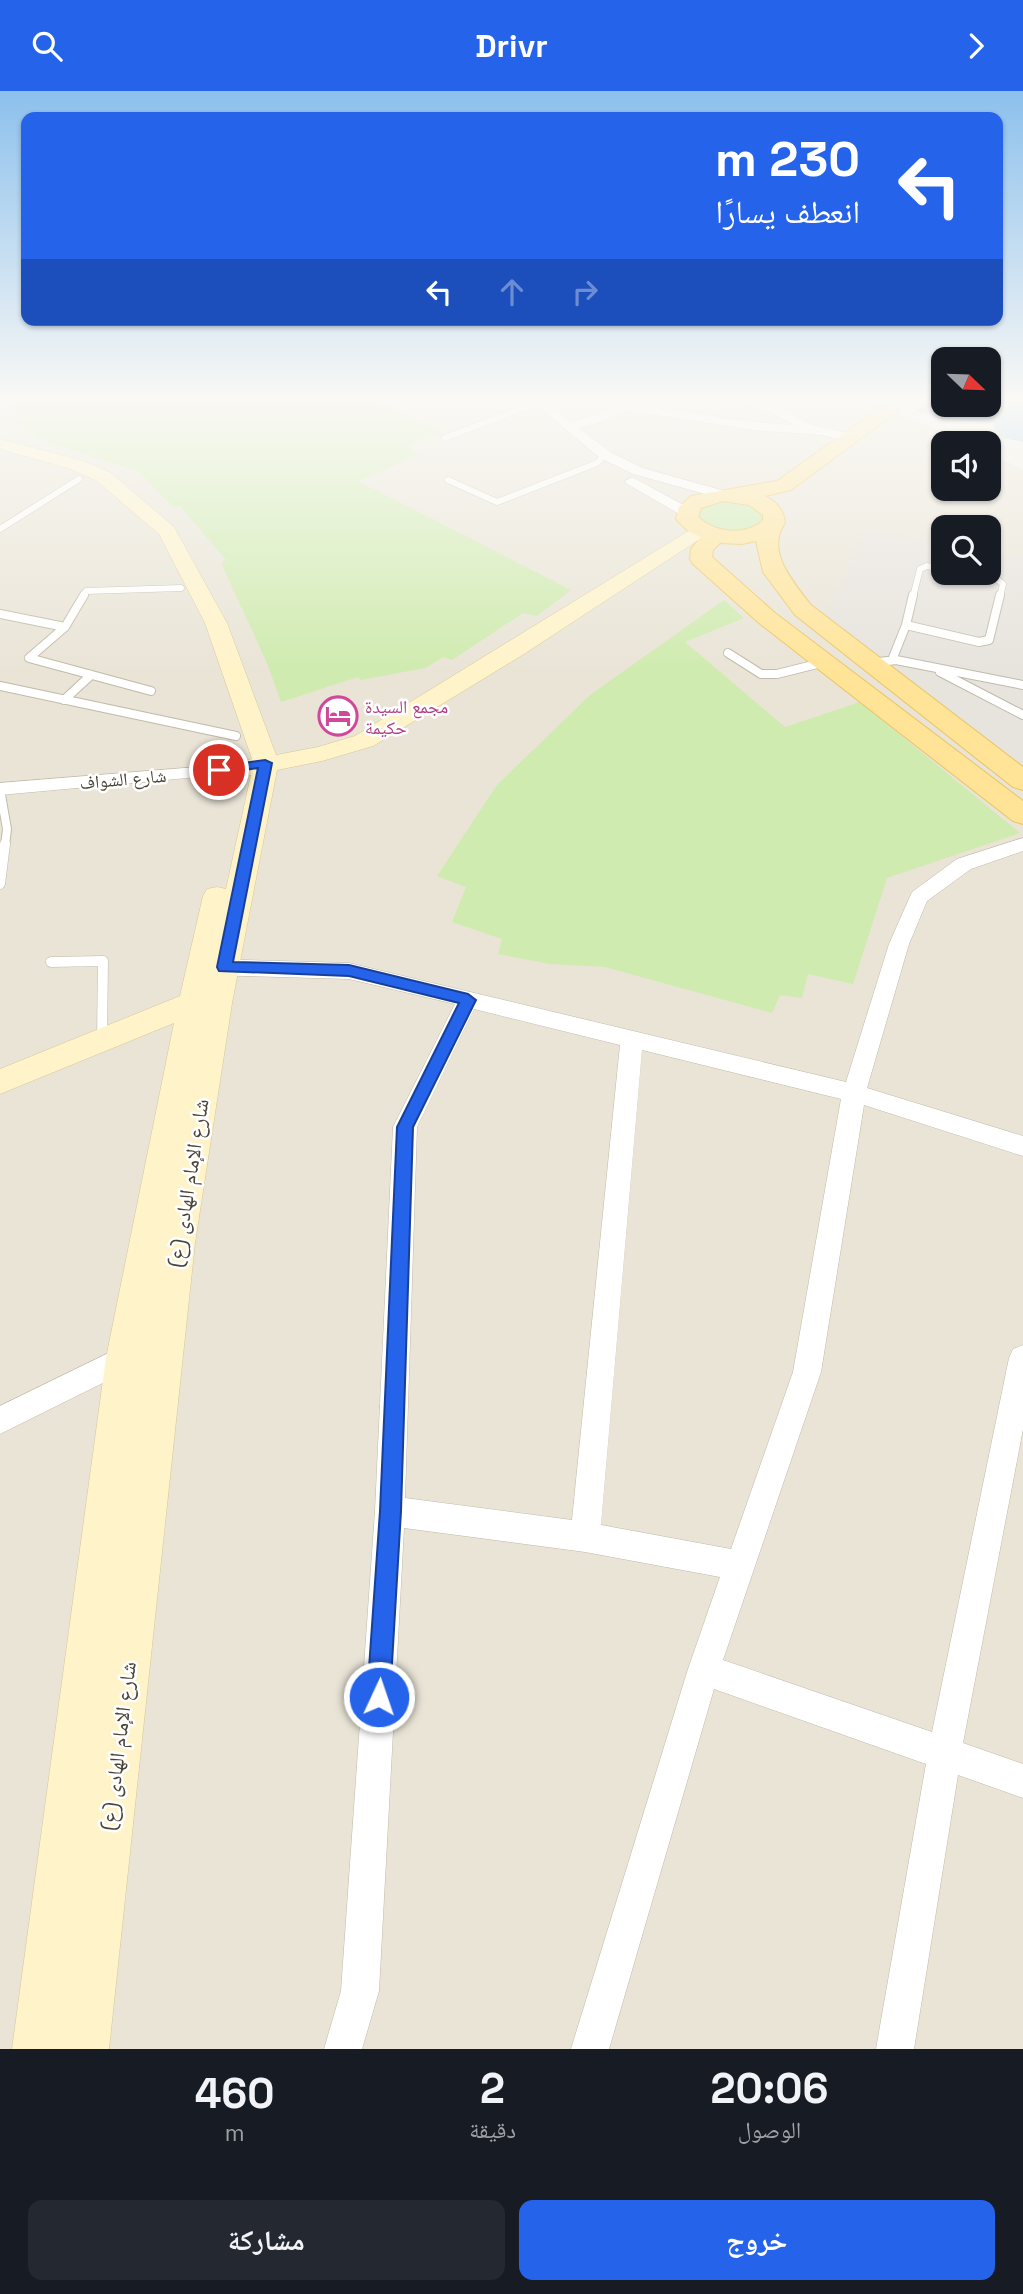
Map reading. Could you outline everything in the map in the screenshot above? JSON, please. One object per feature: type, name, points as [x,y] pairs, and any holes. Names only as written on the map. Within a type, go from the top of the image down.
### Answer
[{"type":"main road","points":[[95,489],[114,502],[152,535],[200,626],[249,756]]},
{"type":"main road","points":[[118,489],[167,531],[216,623],[249,756]]},
{"type":"main road","points":[[766,489],[698,500],[686,512],[692,525],[708,533],[744,537],[769,520]]},
{"type":"main road","points":[[783,489],[769,520],[767,545],[774,572],[803,610],[882,662],[1023,781]]},
{"type":"main road","points":[[730,496],[751,499],[769,520]]},
{"type":"main road","points":[[249,756],[322,754],[364,741],[708,533]]},
{"type":"main road","points":[[708,533],[701,559],[767,618],[1023,815]]},
{"type":"main road","points":[[767,618],[803,610]]},
{"type":"main road","name":"شارع الإمام الهادی (ع)","points":[[38,2049],[125,1358],[213,967],[249,756]]},
{"type":"main road","points":[[0,1082],[102,1040],[205,1003]]},
{"type":"main road","name":"شارع الإمام الهادی (ع)","points":[[83,2049],[205,1003]]},
{"type":"street","points":[[647,489],[686,512]]},
{"type":"street","points":[[706,489],[730,496]]},
{"type":"street","name":"شارع الشواف","points":[[0,789],[249,756]]},
{"type":"street","points":[[590,2049],[704,1669],[807,1372],[854,1093],[899,944],[919,897],[964,864],[1023,844]]},
{"type":"street","points":[[213,967],[349,971],[854,1093],[1023,1146]]},
{"type":"street","points":[[344,2049],[360,1991],[390,1511],[405,1127],[468,1000]]},
{"type":"street","points":[[585,1537],[632,1038]]},
{"type":"street","points":[[895,2049],[944,1754],[1023,1357]]},
{"type":"street","points":[[0,1421],[125,1358]]},
{"type":"street","points":[[390,1511],[585,1537],[740,1566]]},
{"type":"street","points":[[704,1669],[1023,1781]]},
{"type":"lane","points":[[0,529],[63,489]]},
{"type":"lane","points":[[469,489],[497,502],[529,489]]},
{"type":"lane","points":[[931,567],[920,569],[906,625],[882,662],[929,666],[1023,685]]},
{"type":"lane","points":[[906,625],[979,642],[989,641],[1003,584],[1001,582]]},
{"type":"lane","points":[[151,691],[29,658],[65,627],[86,591],[181,588]]},
{"type":"lane","points":[[0,614],[65,627]]},
{"type":"lane","points":[[728,653],[761,674],[777,674],[825,662]]},
{"type":"lane","points":[[929,666],[1023,715]]},
{"type":"lane","points":[[64,701],[90,675]]},
{"type":"lane","points":[[0,686],[64,701],[249,756]]},
{"type":"lane","points":[[0,789],[7,829],[0,884]]},
{"type":"lane","points":[[51,962],[103,961],[102,1040]]},
{"type":"shaded area","points":[[0,489],[931,489],[931,501],[1001,501],[1001,489],[1023,489],[1023,2049],[0,2049]]},
{"type":"shaded area","points":[[865,529],[931,541],[931,585],[1001,585],[1001,553],[1023,558],[1023,768],[825,616]]},
{"type":"green space","points":[[156,489],[374,489],[571,590],[537,616],[523,613],[452,660],[444,657],[425,668],[361,680],[358,677],[281,702],[267,663],[221,563],[226,560],[180,506],[174,508]]},
{"type":"green space","points":[[723,500],[745,503],[761,511],[763,522],[756,528],[739,532],[722,529],[697,519],[698,509],[703,505]]},
{"type":"green space","points":[[724,600],[744,618],[685,642],[785,727],[860,702],[1020,833],[887,878],[853,984],[808,974],[802,998],[780,995],[772,1013],[605,967],[550,964],[498,954],[502,939],[452,922],[466,887],[437,876],[497,785],[590,695]]},
{"type":"place","name":"مجمع السيدة حكيمة","points":[[338,716]]},
{"type":"route","points":[[219,770],[247,768],[265,763],[225,967],[349,971],[468,1000],[405,1127],[390,1511],[379,1697]]}]
